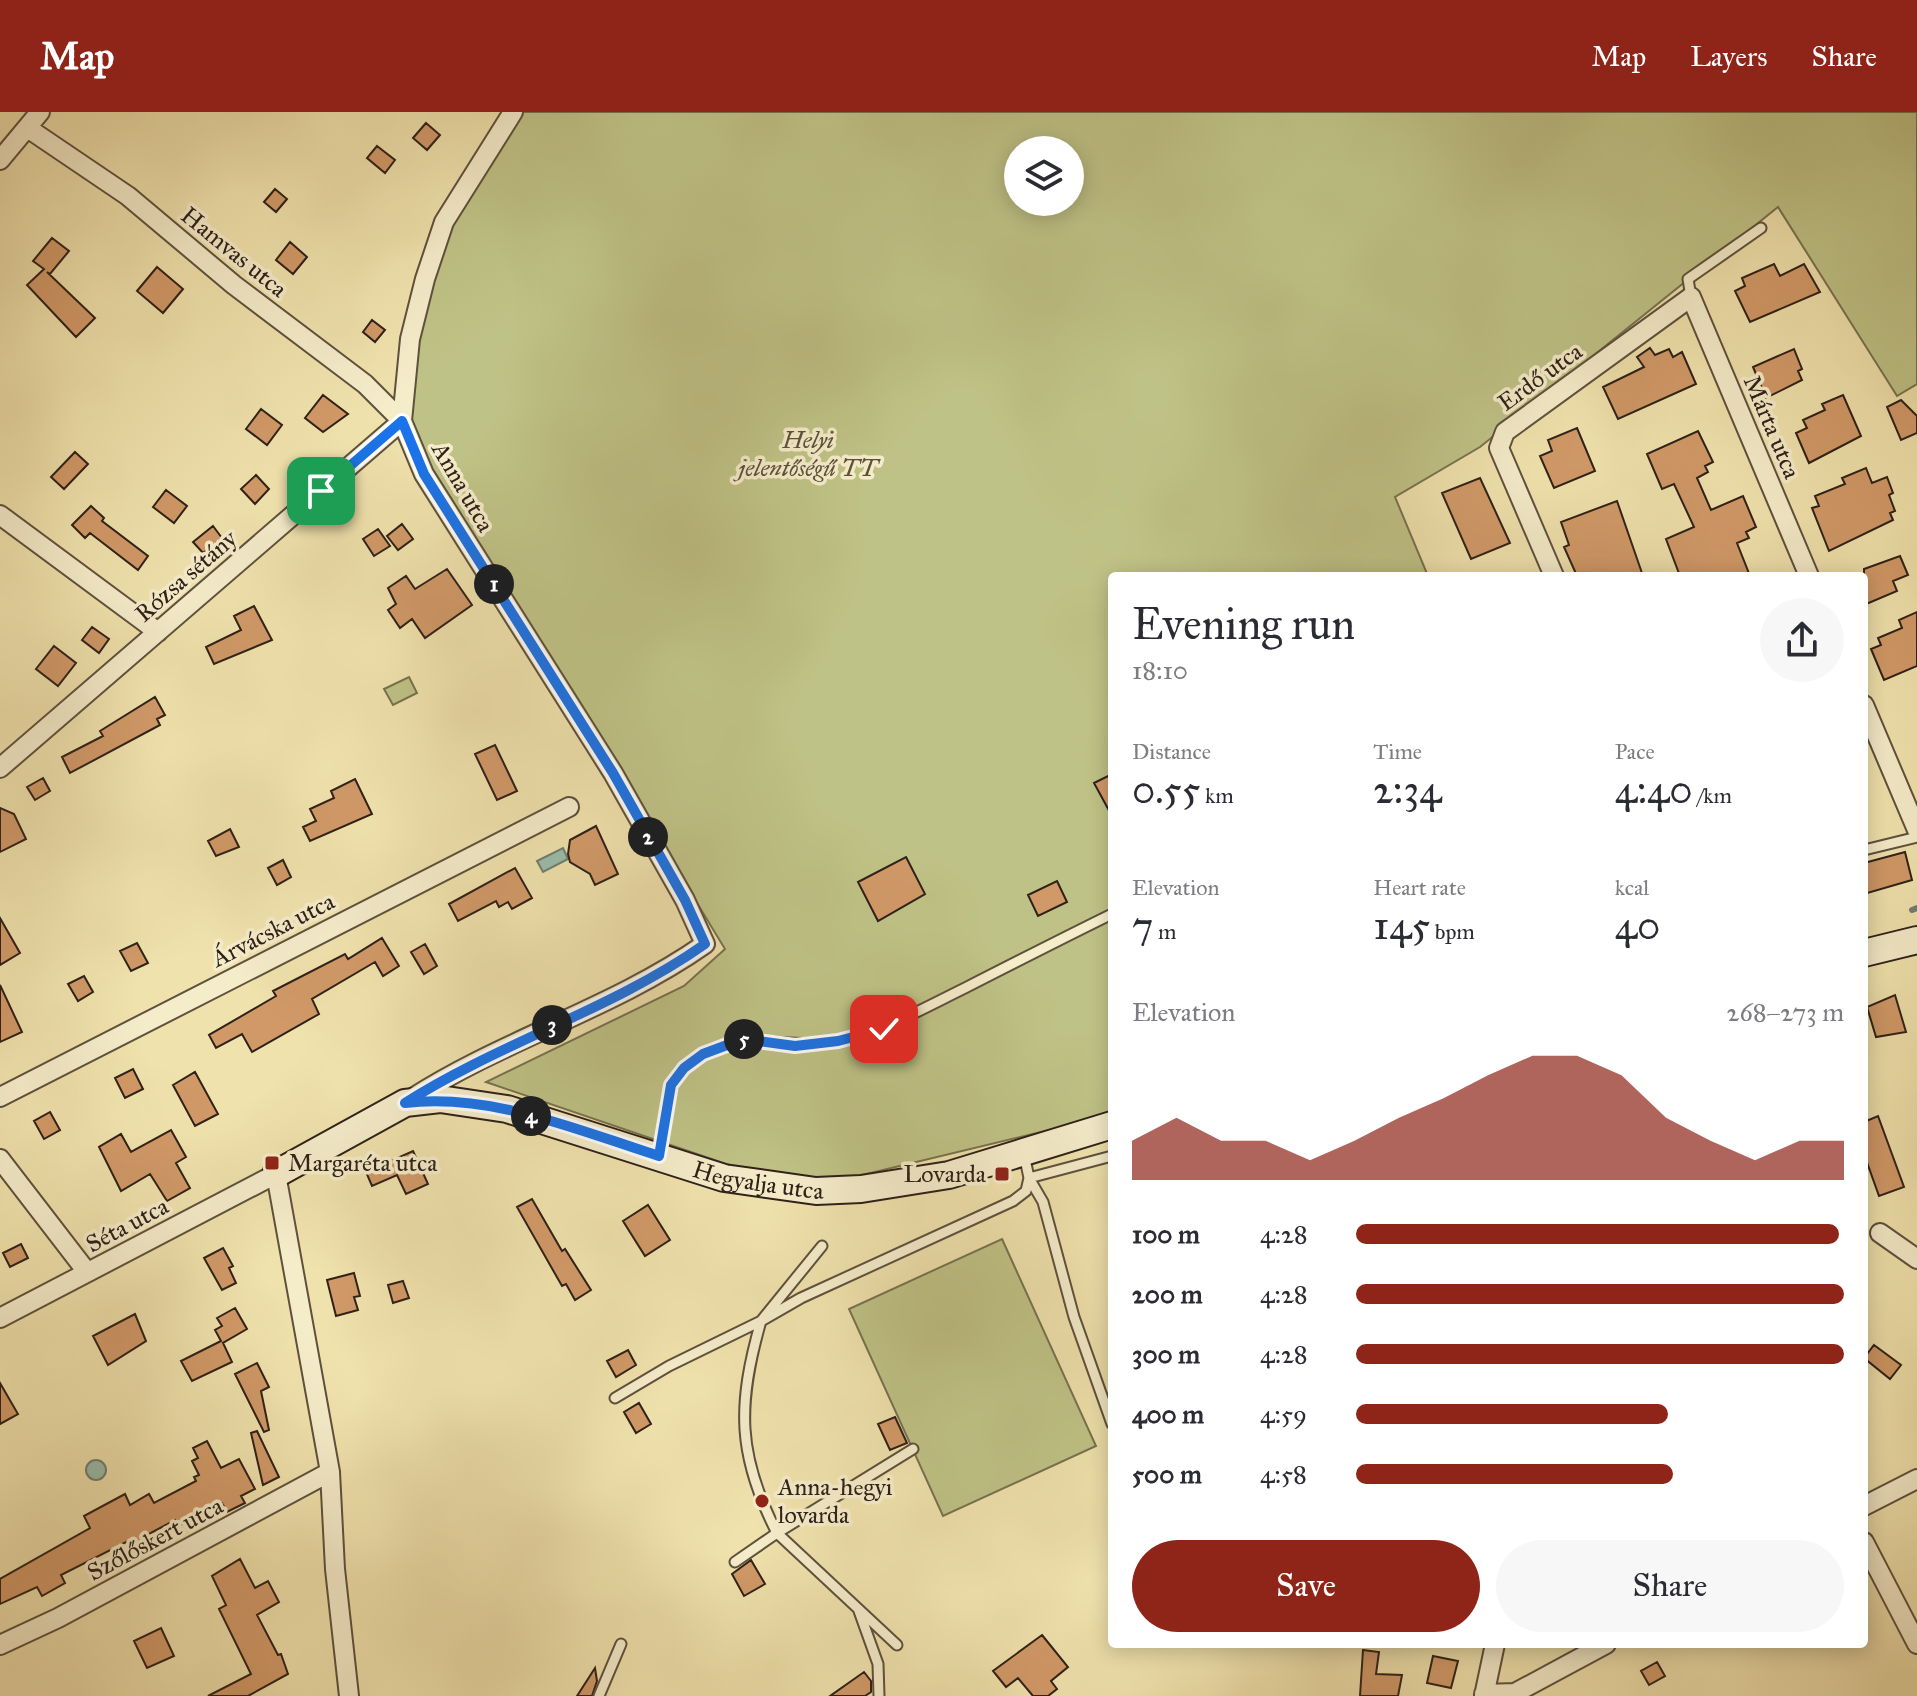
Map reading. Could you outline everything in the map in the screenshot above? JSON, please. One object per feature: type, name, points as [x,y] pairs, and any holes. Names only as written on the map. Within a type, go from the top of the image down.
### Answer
[{"type":"street","points":[[0,160],[29,129],[40,112]]},
{"type":"street","name":"Anna utca","points":[[405,1103],[453,1072],[670,969],[705,944],[685,900],[613,773],[424,474],[402,421],[410,339],[444,222],[513,112]]},
{"type":"street","name":"Hamvas utca","points":[[29,129],[128,196],[234,285],[365,384],[402,421]]},
{"type":"street","name":"Erdő utca","points":[[1552,572],[1499,448],[1501,439],[1505,432],[1691,297]]},
{"type":"street","name":"Márta utca","points":[[1691,297],[1807,572]]},
{"type":"street","name":"Rózsa sétány","points":[[0,768],[402,421]]},
{"type":"street","points":[[0,515],[158,632]]},
{"type":"street","points":[[1868,714],[1917,830]]},
{"type":"street","name":"Árvácska utca","points":[[0,1097],[569,807]]},
{"type":"street","points":[[1868,952],[1917,940]]},
{"type":"street","name":"Hegyalja utca","points":[[405,1103],[440,1099],[507,1109],[724,1178],[816,1191],[861,1189],[1026,1166],[1108,1127]]},
{"type":"street","points":[[349,1696],[330,1472],[276,1174],[405,1103]]},
{"type":"street","points":[[0,1159],[87,1272]]},
{"type":"street","name":"Séta utca","points":[[0,1318],[276,1174]]},
{"type":"street","points":[[1880,1233],[1917,1259]]},
{"type":"street","name":"Szőlőskert utca","points":[[0,1645],[58,1618],[330,1472]]},
{"type":"street","points":[[1868,1504],[1917,1479]]},
{"type":"street","points":[[1868,1550],[1917,1644]]},
{"type":"street","points":[[1494,1648],[1484,1695],[1515,1693],[1599,1648]]},
{"type":"lane","points":[[1691,297],[1688,279],[1761,228]]},
{"type":"lane","points":[[1868,849],[1917,837]]},
{"type":"lane","points":[[659,1156],[671,1085],[684,1068],[703,1054],[743,1039],[795,1046],[838,1041],[884,1029],[1108,916]]},
{"type":"lane","points":[[1026,1166],[1108,1156]]},
{"type":"lane","points":[[615,1398],[669,1366],[801,1298],[1013,1201],[1026,1191],[1026,1166]]},
{"type":"lane","points":[[1026,1166],[1043,1202],[1074,1317],[1108,1413]]},
{"type":"lane","points":[[822,1246],[761,1321],[746,1389],[745,1441],[755,1490],[777,1533],[897,1645]]},
{"type":"lane","points":[[735,1562],[913,1449]]},
{"type":"lane","points":[[858,1608],[878,1664],[879,1696]]},
{"type":"lane","points":[[599,1696],[621,1644]]},
{"type":"green space","name":"Helyi jelentőségű TT","points":[[513,112],[1917,112],[1917,384],[1897,396],[1778,207],[1480,447],[1395,497],[1426,572],[1108,572],[1108,1116],[829,1183],[735,1167],[486,1082],[684,986],[725,949],[635,801],[613,773],[402,421],[410,339],[444,222]]},
{"type":"green space","points":[[409,677],[417,693],[393,705],[384,689]]},
{"type":"green space","points":[[1002,1239],[1096,1446],[943,1516],[849,1309]]},
{"type":"shaded area","points":[[563,848],[568,859],[543,872],[537,861]]},
{"type":"shaded area","points":[[96,1460],[103,1463],[106,1470],[103,1477],[96,1480],[89,1477],[86,1470],[89,1463]]},
{"type":"building","points":[[426,123],[440,135],[427,150],[413,138]]},
{"type":"building","points":[[377,146],[395,160],[385,173],[367,158]]},
{"type":"building","points":[[275,189],[287,199],[276,212],[264,202]]},
{"type":"building","points":[[52,238],[69,251],[50,274],[47,272],[95,318],[76,337],[27,285],[44,269],[33,261]]},
{"type":"building","points":[[290,242],[307,257],[293,274],[276,260]]},
{"type":"building","points":[[1774,264],[1780,276],[1804,264],[1820,292],[1750,322],[1735,291],[1745,286],[1742,278]]},
{"type":"building","points":[[157,267],[183,289],[163,313],[137,291]]},
{"type":"building","points":[[372,320],[385,330],[375,342],[363,332]]},
{"type":"building","points":[[1650,348],[1655,355],[1669,349],[1673,357],[1682,352],[1696,384],[1618,419],[1603,387],[1644,367],[1637,357]]},
{"type":"building","points":[[1794,349],[1802,369],[1798,371],[1802,380],[1766,398],[1753,367]]},
{"type":"building","points":[[323,395],[348,414],[323,432],[305,418]]},
{"type":"building","points":[[1843,395],[1861,436],[1809,463],[1796,433],[1807,428],[1803,420],[1825,410],[1822,404]]},
{"type":"building","points":[[1901,400],[1917,416],[1917,433],[1901,440],[1887,407]]},
{"type":"building","points":[[261,409],[282,425],[267,445],[246,429]]},
{"type":"building","points":[[1577,428],[1595,471],[1554,488],[1540,456],[1552,451],[1548,440]]},
{"type":"building","points":[[1698,431],[1713,462],[1705,466],[1708,472],[1697,478],[1711,510],[1743,496],[1756,527],[1746,532],[1749,538],[1737,543],[1748,572],[1678,572],[1666,539],[1694,527],[1674,484],[1662,489],[1647,454]]},
{"type":"building","points":[[75,452],[88,464],[64,489],[51,477]]},
{"type":"building","points":[[1866,468],[1872,483],[1887,477],[1893,493],[1889,495],[1895,511],[1890,513],[1893,520],[1829,551],[1812,508],[1819,506],[1815,496],[1845,484],[1842,478]]},
{"type":"building","points":[[256,475],[269,489],[255,504],[241,489]]},
{"type":"building","points":[[1480,478],[1510,543],[1471,559],[1442,493]]},
{"type":"building","points":[[166,490],[187,506],[174,523],[153,507]]},
{"type":"building","points":[[1617,501],[1642,572],[1575,572],[1564,547],[1569,545],[1561,522]]},
{"type":"building","points":[[91,506],[104,518],[102,521],[148,556],[138,570],[90,533],[85,538],[72,525]]},
{"type":"building","points":[[402,524],[413,539],[398,550],[387,536]]},
{"type":"building","points":[[213,526],[222,538],[203,553],[193,542]]},
{"type":"building","points":[[378,529],[390,546],[374,556],[363,539]]},
{"type":"building","points":[[1900,556],[1908,575],[1893,581],[1897,591],[1868,603],[1868,572],[1864,569]]},
{"type":"building","points":[[447,569],[472,605],[425,638],[412,619],[400,628],[388,610],[396,604],[388,588],[406,576],[415,589]]},
{"type":"building","points":[[254,606],[272,640],[214,664],[206,647],[241,630],[234,616]]},
{"type":"building","points":[[1917,612],[1917,666],[1884,680],[1871,649],[1881,645],[1878,638],[1902,628],[1899,620]]},
{"type":"building","points":[[92,627],[109,639],[99,653],[82,640]]},
{"type":"building","points":[[54,646],[76,663],[58,686],[36,669]]},
{"type":"building","points":[[155,697],[165,715],[157,719],[160,725],[70,773],[62,757],[103,736],[100,731]]},
{"type":"building","points":[[495,745],[517,791],[497,800],[475,754]]},
{"type":"building","points":[[1108,776],[1108,809],[1094,783]]},
{"type":"building","points":[[43,778],[50,791],[35,800],[27,787]]},
{"type":"building","points":[[355,779],[372,814],[310,841],[303,827],[316,821],[310,809],[334,798],[331,791]]},
{"type":"building","points":[[0,808],[14,814],[26,839],[0,852]]},
{"type":"building","points":[[596,826],[618,874],[595,885],[590,874],[570,862],[568,854],[570,840]]},
{"type":"building","points":[[230,829],[239,847],[216,856],[208,841]]},
{"type":"building","points":[[1905,852],[1912,880],[1868,893],[1868,862]]},
{"type":"building","points":[[906,857],[925,894],[878,921],[858,882]]},
{"type":"building","points":[[283,860],[291,877],[277,885],[268,868]]},
{"type":"building","points":[[515,868],[532,898],[512,909],[508,902],[499,907],[496,901],[458,921],[449,904]]},
{"type":"building","points":[[1057,881],[1067,902],[1038,916],[1028,895]]},
{"type":"building","points":[[0,918],[20,953],[0,965]]},
{"type":"building","points":[[382,938],[399,966],[383,976],[375,962],[312,999],[319,1014],[252,1052],[242,1034],[216,1048],[209,1035],[276,996],[273,991],[345,954],[348,959]]},
{"type":"building","points":[[137,943],[148,963],[131,971],[120,951]]},
{"type":"building","points":[[425,944],[437,966],[424,974],[411,952]]},
{"type":"building","points":[[84,976],[93,992],[78,1001],[68,984]]},
{"type":"building","points":[[0,985],[22,1032],[0,1042]]},
{"type":"building","points":[[1895,995],[1906,1032],[1876,1037],[1868,1007]]},
{"type":"building","points":[[133,1069],[143,1089],[125,1098],[115,1078]]},
{"type":"building","points":[[195,1072],[218,1114],[195,1126],[173,1085]]},
{"type":"building","points":[[50,1112],[60,1130],[44,1139],[34,1121]]},
{"type":"building","points":[[1878,1116],[1904,1187],[1879,1196],[1868,1165],[1868,1120]]},
{"type":"building","points":[[171,1130],[186,1157],[176,1163],[190,1188],[167,1201],[150,1174],[121,1191],[99,1147],[121,1134],[131,1152]]},
{"type":"building","points":[[413,1151],[428,1184],[406,1194],[397,1175],[372,1186],[366,1172]]},
{"type":"building","points":[[532,1199],[562,1251],[565,1249],[591,1290],[575,1300],[566,1284],[562,1286],[517,1207]]},
{"type":"building","points":[[648,1205],[670,1240],[645,1256],[623,1221]]},
{"type":"building","points":[[21,1244],[28,1258],[10,1267],[3,1253]]},
{"type":"building","points":[[223,1248],[233,1266],[229,1268],[236,1283],[222,1290],[204,1258]]},
{"type":"building","points":[[354,1273],[360,1296],[354,1297],[358,1310],[336,1316],[327,1280]]},
{"type":"building","points":[[403,1281],[409,1298],[393,1303],[388,1285]]},
{"type":"building","points":[[235,1308],[247,1329],[223,1343],[232,1362],[192,1381],[181,1361],[221,1341],[215,1330],[222,1326],[217,1318]]},
{"type":"building","points":[[135,1314],[146,1341],[108,1365],[93,1336]]},
{"type":"building","points":[[1874,1345],[1901,1365],[1890,1379],[1868,1361],[1868,1353]]},
{"type":"building","points":[[628,1350],[636,1365],[616,1377],[607,1361]]},
{"type":"building","points":[[257,1363],[269,1387],[261,1391],[269,1430],[264,1432],[235,1374]]},
{"type":"building","points":[[0,1383],[18,1414],[0,1424]]},
{"type":"building","points":[[639,1403],[651,1424],[636,1433],[624,1412]]},
{"type":"building","points":[[895,1417],[907,1443],[890,1450],[878,1424]]},
{"type":"building","points":[[257,1431],[279,1477],[263,1485],[251,1433]]},
{"type":"building","points":[[207,1441],[221,1468],[239,1459],[255,1489],[241,1496],[245,1503],[227,1512],[222,1503],[178,1526],[175,1520],[147,1535],[151,1544],[134,1553],[128,1541],[61,1575],[65,1583],[42,1596],[37,1587],[0,1604],[0,1579],[90,1528],[84,1516],[125,1494],[130,1505],[149,1494],[154,1503],[196,1481],[194,1477],[199,1475],[192,1461],[198,1458],[193,1448]]},
{"type":"building","points":[[240,1559],[255,1588],[268,1581],[279,1602],[257,1615],[278,1655],[281,1654],[288,1674],[248,1696],[208,1696],[251,1674],[219,1609],[226,1605],[212,1576]]},
{"type":"building","points":[[751,1560],[765,1584],[744,1596],[732,1574]]},
{"type":"building","points":[[161,1628],[174,1656],[147,1668],[134,1641]]},
{"type":"building","points":[[1042,1635],[1068,1667],[1051,1681],[1057,1689],[1048,1696],[1033,1696],[1018,1678],[1006,1687],[993,1671]]},
{"type":"building","points":[[1363,1650],[1379,1652],[1376,1674],[1402,1675],[1398,1696],[1360,1696]]},
{"type":"building","points":[[1433,1656],[1458,1661],[1451,1688],[1427,1683]]},
{"type":"building","points":[[1657,1662],[1665,1676],[1649,1685],[1641,1671]]},
{"type":"building","points":[[595,1668],[597,1681],[592,1696],[577,1696]]},
{"type":"building","points":[[864,1672],[871,1681],[871,1692],[865,1696],[830,1696]]},
{"type":"waterway","points":[[1912,910],[1917,908]]},
{"type":"place","name":"Margaréta utca","points":[[272,1163]]},
{"type":"place","name":"Lovarda","points":[[1002,1174]]},
{"type":"place","name":"Anna-hegyi lovarda","points":[[762,1501]]},
{"type":"route","points":[[321,491],[402,421],[424,474],[613,773],[685,900],[705,944],[670,969],[453,1072],[405,1103],[440,1099],[507,1109],[659,1156],[671,1085],[684,1068],[703,1054],[743,1039],[795,1046],[838,1041],[884,1029]]}]
